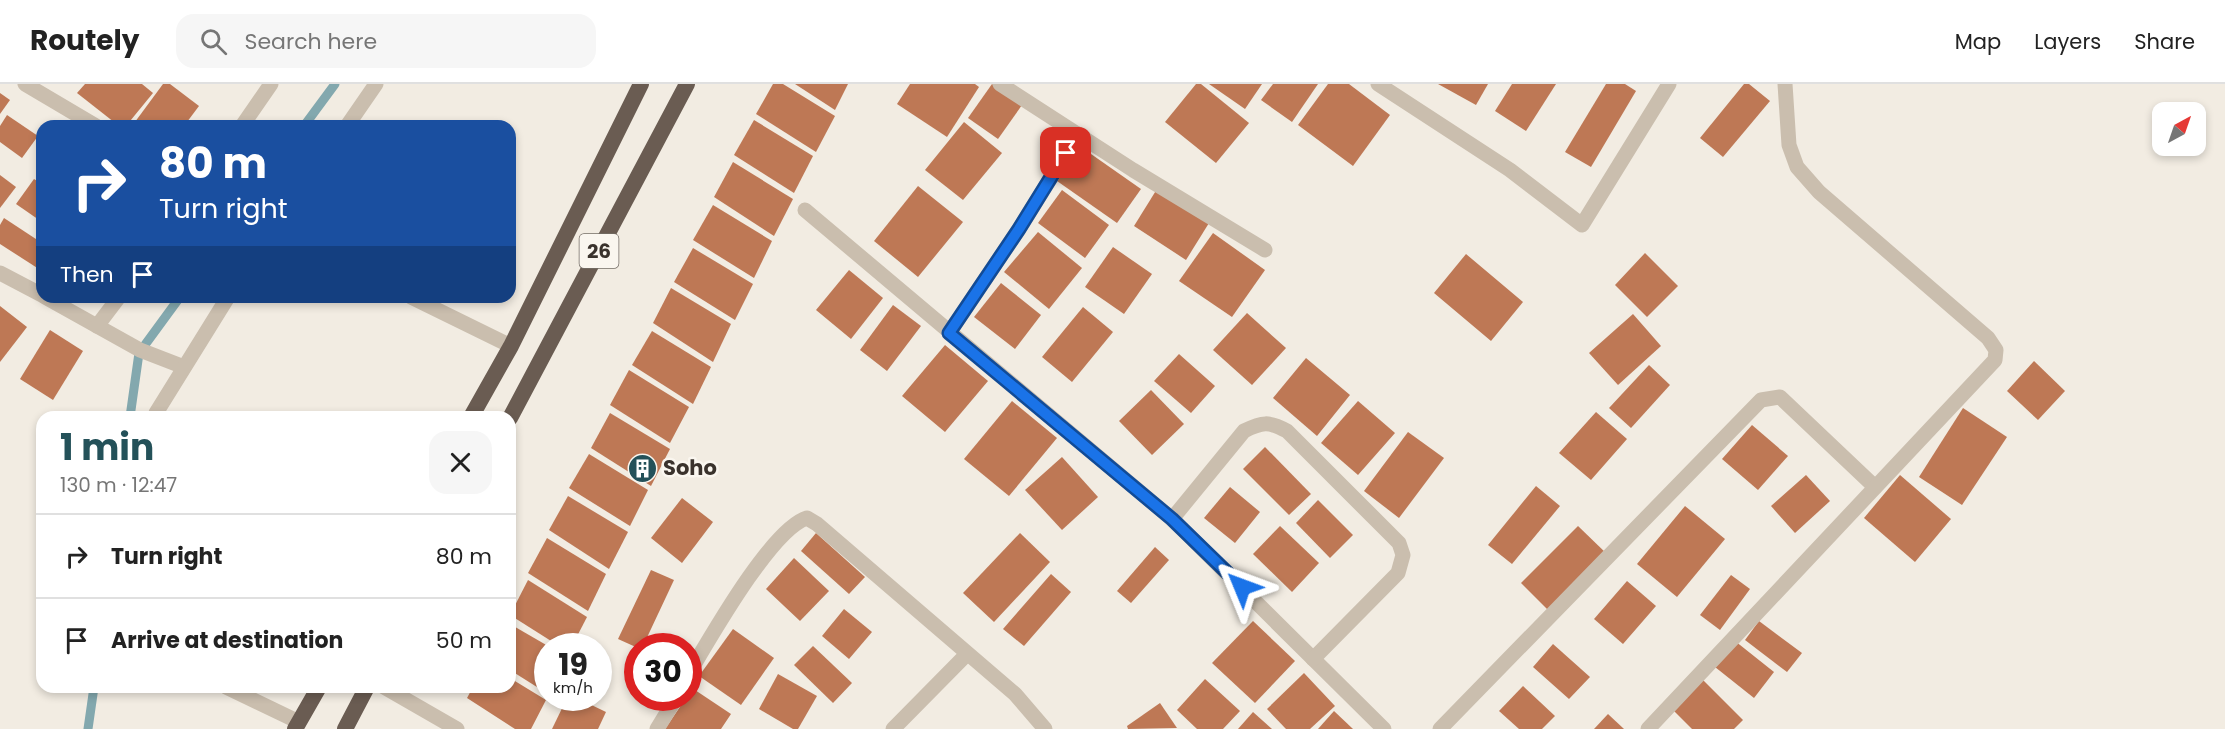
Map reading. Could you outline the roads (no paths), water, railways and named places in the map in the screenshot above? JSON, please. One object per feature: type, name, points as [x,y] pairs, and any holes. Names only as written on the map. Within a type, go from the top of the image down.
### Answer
[{"type":"highway","name":"26","points":[[474,411],[512,346],[641,84]]},
{"type":"highway","name":"26","points":[[514,411],[687,84]]},
{"type":"highway","points":[[297,726],[315,693]]},
{"type":"highway","points":[[345,729],[364,693]]},
{"type":"street","points":[[246,120],[272,84]]},
{"type":"street","points":[[351,120],[376,84]]},
{"type":"street","points":[[1000,84],[1133,170],[1265,250]]},
{"type":"street","points":[[1378,84],[1510,170],[1582,225],[1669,84]]},
{"type":"street","points":[[1648,729],[1995,360],[1996,350],[1988,338],[1819,192],[1797,167],[1789,146],[1785,84]]},
{"type":"street","points":[[31,86],[86,120]]},
{"type":"street","points":[[949,333],[1019,229],[1078,134]]},
{"type":"street","points":[[805,210],[1172,519],[1384,729]]},
{"type":"street","points":[[0,273],[36,292]]},
{"type":"street","points":[[57,303],[140,350],[184,367]]},
{"type":"street","points":[[102,328],[116,303]]},
{"type":"street","points":[[157,411],[224,303]]},
{"type":"street","points":[[423,303],[512,346]]},
{"type":"street","points":[[1440,729],[1761,400],[1780,397],[1875,487]]},
{"type":"street","points":[[1172,519],[1244,431],[1259,424],[1274,424],[1287,431],[1399,543],[1403,555],[1398,573],[1313,659]]},
{"type":"street","points":[[702,651],[732,600],[778,540],[798,520],[807,518],[817,524],[1015,694],[1045,729]]},
{"type":"street","points":[[893,729],[967,654]]},
{"type":"street","points":[[237,693],[297,726]]},
{"type":"street","points":[[394,693],[457,729]]},
{"type":"street","points":[[657,729],[668,711]]},
{"type":"waterway","points":[[308,120],[335,84]]},
{"type":"waterway","points":[[131,411],[139,353],[176,303]]},
{"type":"waterway","points":[[88,729],[93,693]]},
{"type":"place","name":"Soho","points":[[642,468]]}]
